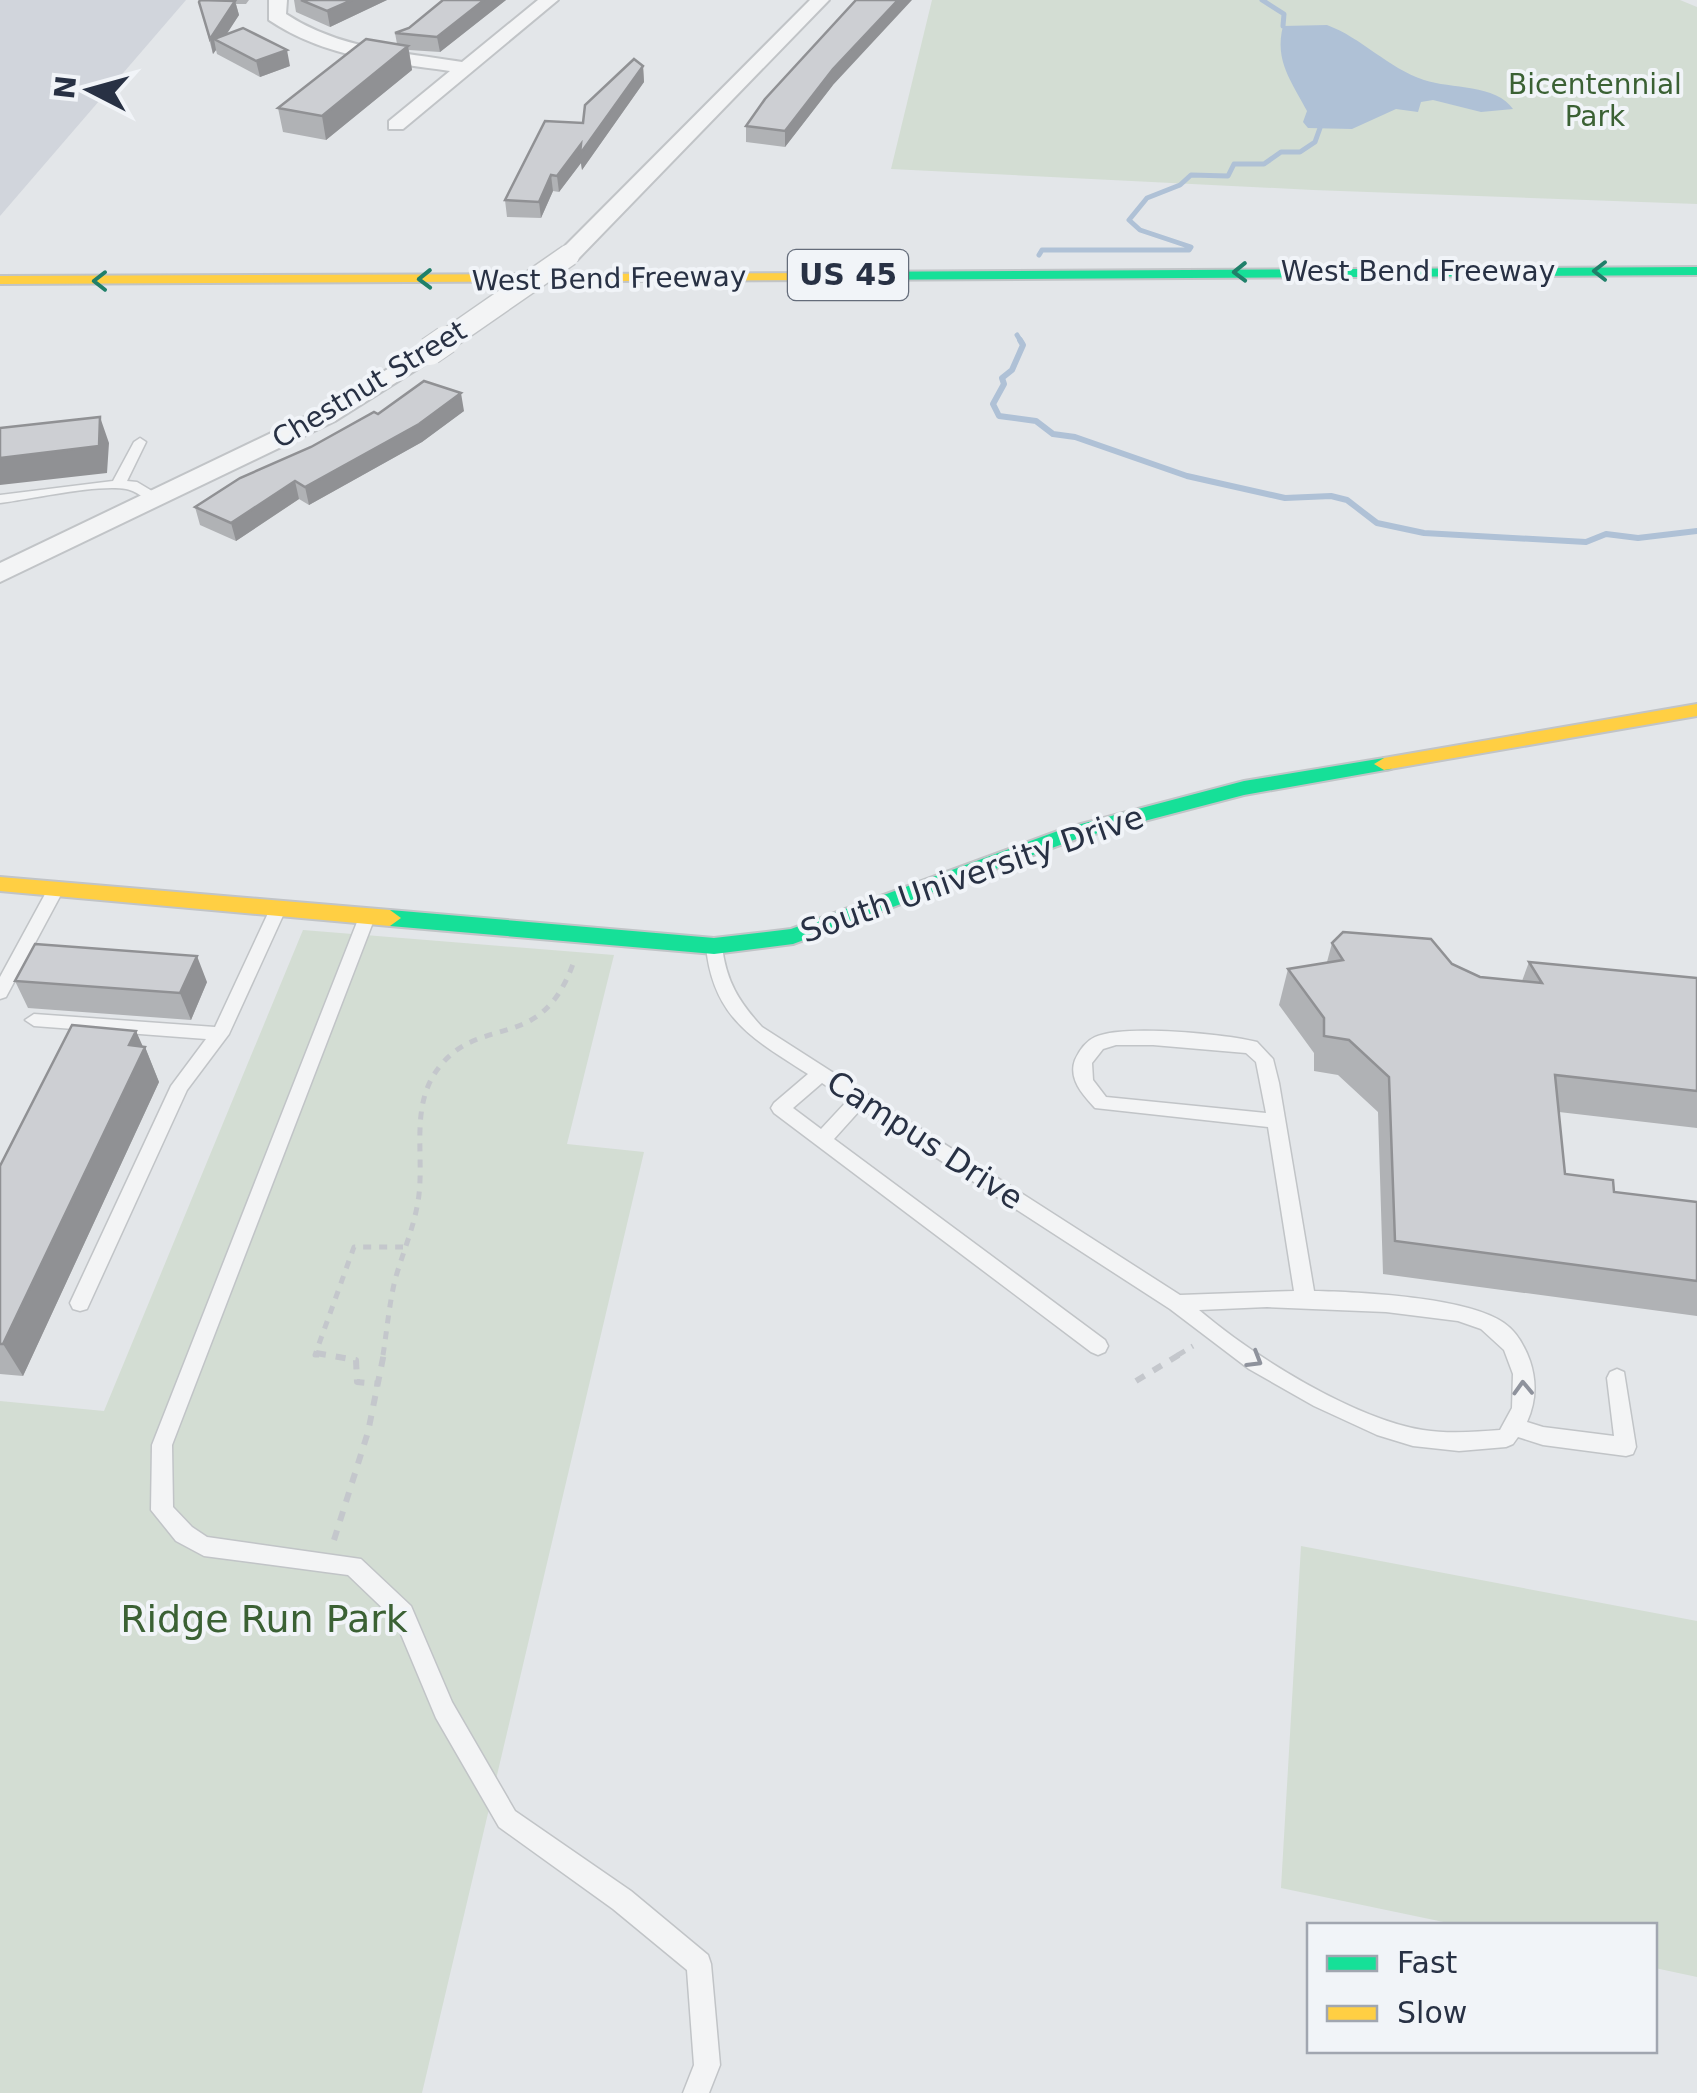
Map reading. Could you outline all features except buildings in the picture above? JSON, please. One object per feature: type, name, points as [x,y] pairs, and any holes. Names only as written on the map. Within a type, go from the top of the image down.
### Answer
[{"type":"main road","name":"West Bend Freeway","points":[[0,280],[1697,271]]},
{"type":"main road","name":"West Bend Freeway","points":[[442,311],[522,310]]},
{"type":"main road","name":"South University Drive","points":[[0,884],[714,946],[793,936],[1073,832],[1244,788],[1697,710]]},
{"type":"street","points":[[278,0],[276,16],[299,34],[372,54],[466,68]]},
{"type":"street","points":[[396,125],[550,0]]},
{"type":"street","name":"Chestnut Street","points":[[0,574],[326,416],[430,351],[569,255],[820,0]]},
{"type":"lane","points":[[118,485],[140,442]]},
{"type":"lane","points":[[0,499],[132,485],[157,500]]},
{"type":"lane","points":[[0,994],[56,889]]},
{"type":"lane","points":[[80,1303],[180,1086],[220,1034],[278,909]]},
{"type":"lane","points":[[367,917],[162,1445],[162,1510],[184,1534],[204,1546],[354,1566],[404,1613],[444,1710],[507,1819],[622,1900],[699,1964],[707,2065],[696,2093]]},
{"type":"lane","name":"Campus Drive","points":[[714,946],[717,978],[731,1004],[756,1032],[1177,1303],[1212,1334],[1368,1422],[1416,1438],[1476,1442],[1506,1438],[1514,1427]]},
{"type":"lane","points":[[34,1020],[220,1034]]},
{"type":"lane","points":[[1276,1121],[1101,1103],[1087,1090],[1082,1070],[1086,1054],[1102,1041],[1124,1038],[1251,1047],[1264,1059],[1276,1121],[1305,1297]]},
{"type":"lane","points":[[822,1073],[780,1108],[1098,1346]]},
{"type":"lane","points":[[823,1138],[860,1098]]},
{"type":"lane","points":[[1177,1303],[1341,1297],[1466,1314],[1498,1330],[1520,1356],[1526,1394],[1521,1418],[1514,1427],[1543,1436],[1626,1447],[1617,1378]]},
{"type":"path","points":[[328,1562],[379,1384],[403,1247],[417,1208],[419,1115],[428,1087],[444,1059],[467,1046],[548,1015],[562,1000],[569,982],[578,937]]},
{"type":"path","points":[[379,1384],[357,1382],[356,1360],[315,1355],[354,1247],[403,1247]]},
{"type":"shaded area","points":[[0,0],[186,0],[0,216]]},
{"type":"green space","name":"Bicentennial Park","points":[[932,0],[1680,0],[1697,7],[1697,204],[891,169]]},
{"type":"green space","name":"Ridge Run Park","points":[[303,930],[614,955],[567,1144],[644,1152],[422,2093],[0,2093],[0,1401],[104,1411]]},
{"type":"green space","points":[[1301,1546],[1697,1621],[1697,1977],[1657,1968],[1657,1923],[1448,1923],[1281,1888]]},
{"type":"water","points":[[1327,25],[1411,75],[1496,95],[1513,109],[1481,112],[1433,100],[1421,102],[1418,112],[1396,109],[1352,129],[1308,128],[1303,122],[1307,111],[1283,61],[1283,26]]},
{"type":"waterway","points":[[1262,0],[1284,14],[1283,26]]},
{"type":"waterway","points":[[1039,255],[1042,250],[1189,250],[1191,247],[1140,230],[1129,220],[1147,198],[1180,185],[1191,175],[1228,176],[1234,164],[1264,164],[1281,152],[1300,152],[1315,142],[1320,128]]},
{"type":"waterway","points":[[1017,335],[1022,343]]},
{"type":"waterway","points":[[1020,340],[1023,345],[1012,370],[1002,378],[1004,384],[993,404],[999,416],[1036,421],[1053,434],[1075,437],[1187,476],[1285,498],[1331,496],[1347,500],[1377,523],[1424,533],[1586,542],[1606,534],[1638,538],[1697,531]]},
{"type":"traffic: fast","points":[[831,276],[1697,271]]},
{"type":"traffic: fast","points":[[390,918],[714,946],[793,936],[1073,833],[1244,788],[1384,764]]},
{"type":"traffic: slow","points":[[0,280],[831,276]]},
{"type":"traffic: slow","points":[[1384,764],[1697,710]]},
{"type":"traffic: slow","points":[[0,884],[390,918]]}]
